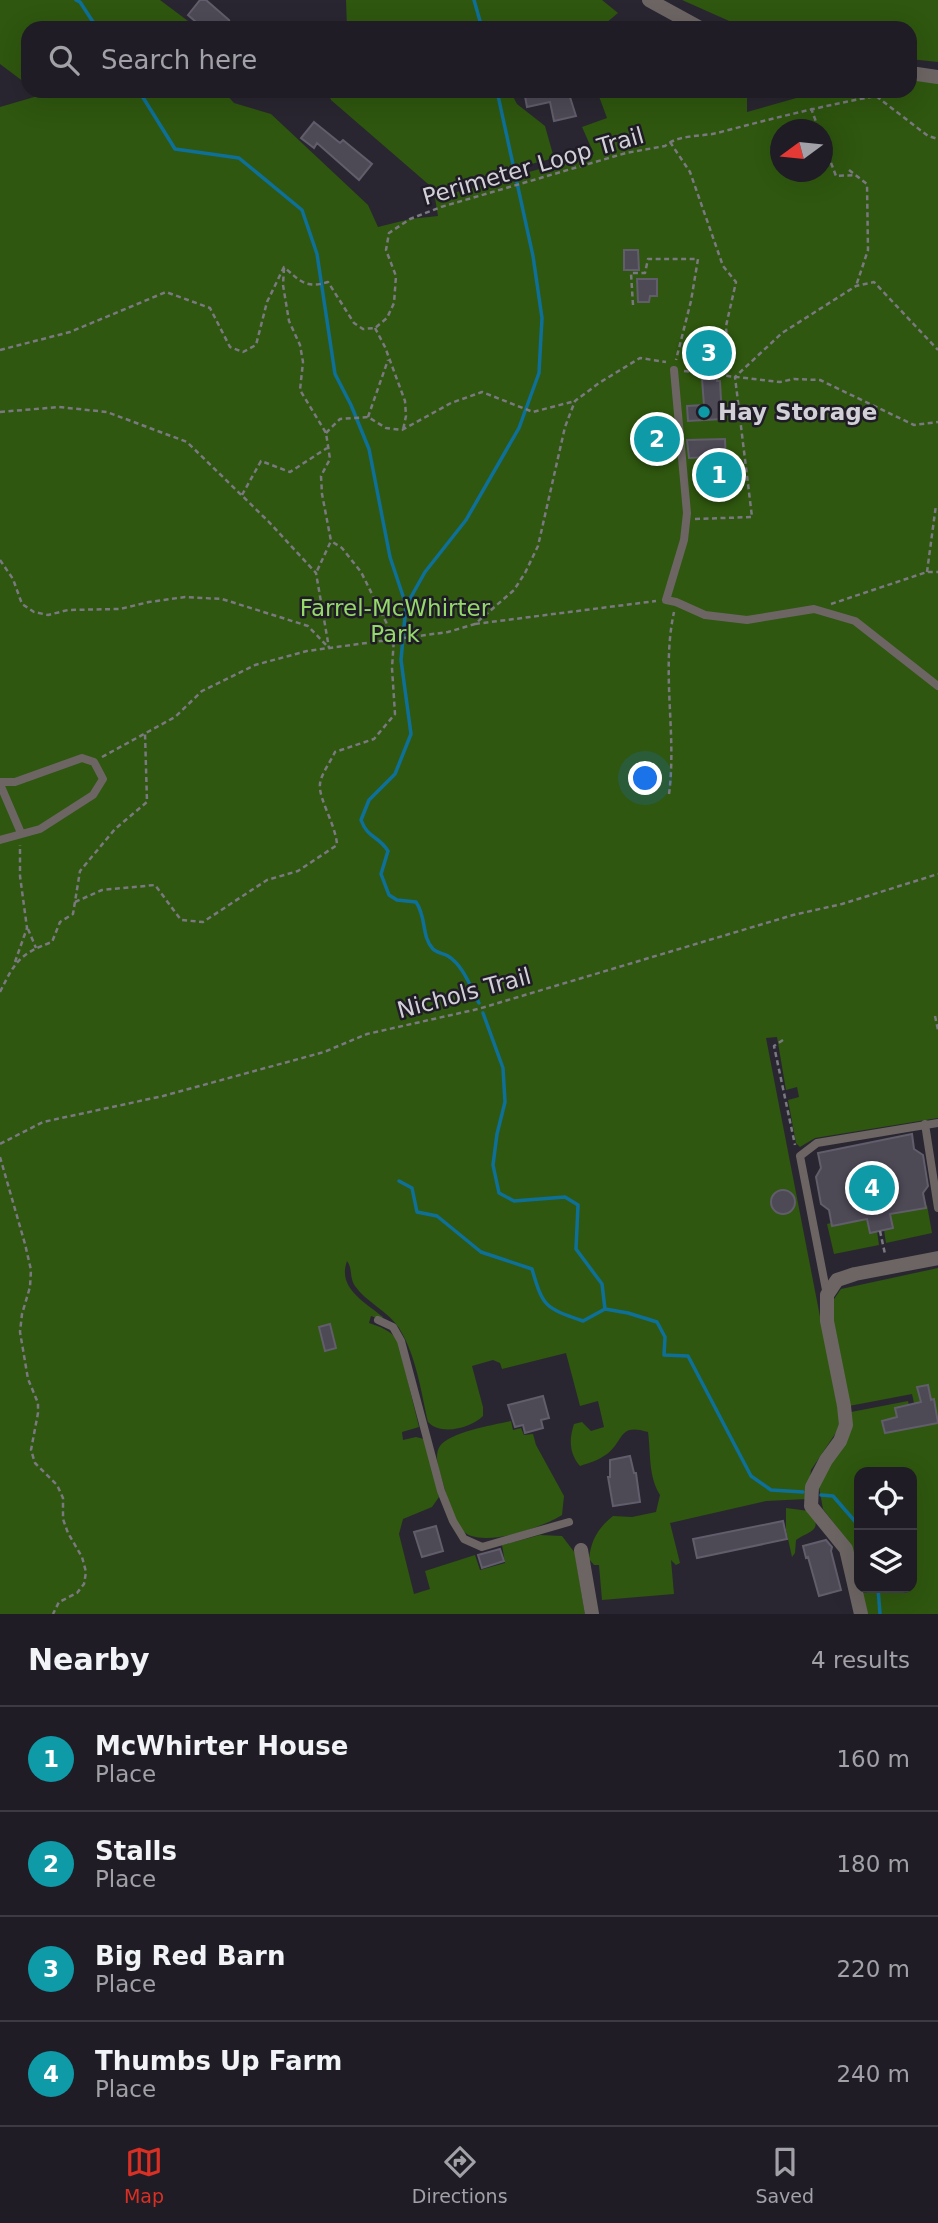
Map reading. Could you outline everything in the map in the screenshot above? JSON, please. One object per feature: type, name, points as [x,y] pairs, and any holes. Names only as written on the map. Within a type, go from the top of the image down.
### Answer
[{"type":"street","points":[[649,0],[687,21]]},
{"type":"street","points":[[917,74],[938,77]]},
{"type":"street","points":[[860,1614],[846,1549],[811,1506],[812,1487],[840,1441],[846,1425],[827,1321],[827,1295],[837,1280],[938,1258]]},
{"type":"street","points":[[581,1550],[592,1614]]},
{"type":"lane","points":[[674,370],[687,520],[684,540],[666,600],[705,615],[747,620],[814,609],[855,621],[938,685]]},
{"type":"lane","points":[[0,840],[40,829],[93,795],[103,779],[94,762],[82,758],[15,782],[0,783],[21,833]]},
{"type":"lane","points":[[827,1295],[800,1156],[817,1143],[938,1123]]},
{"type":"lane","points":[[925,1124],[938,1208]]},
{"type":"lane","points":[[378,1320],[393,1327],[401,1340],[441,1491],[453,1521],[464,1539],[482,1547],[569,1522]]},
{"type":"path","name":"Perimeter Loop Trail","points":[[375,328],[387,318],[394,303],[396,276],[386,250],[389,233],[410,219],[441,207],[626,153],[665,146],[670,142],[811,108],[865,98]]},
{"type":"path","name":"Perimeter Loop Trail","points":[[879,98],[928,136],[938,139]]},
{"type":"path","points":[[811,108],[815,119]]},
{"type":"path","points":[[670,142],[690,172],[723,266],[736,282],[726,326],[727,347],[722,376]]},
{"type":"path","points":[[833,168],[836,176],[856,175]]},
{"type":"path","points":[[849,170],[867,184],[868,250],[856,286]]},
{"type":"path","points":[[633,305],[631,273],[645,273],[648,259],[698,259],[674,370]]},
{"type":"path","points":[[284,267],[306,284],[315,286],[328,282],[354,323],[363,329],[375,328],[405,401],[406,416],[402,430]]},
{"type":"path","points":[[0,350],[70,332],[166,292],[209,309],[230,347],[243,352],[256,345],[267,302],[284,267]]},
{"type":"path","points":[[284,267],[283,285],[289,321],[300,345],[303,362],[300,390],[326,433],[330,459],[321,476],[321,485],[331,541],[316,573]]},
{"type":"path","points":[[735,377],[782,333],[856,286],[874,282],[938,351]]},
{"type":"path","points":[[366,417],[389,358]]},
{"type":"path","points":[[326,433],[340,419],[366,417],[386,428],[402,430],[451,403],[482,392],[533,412],[575,401],[598,383],[640,358],[664,361],[674,370],[722,376],[780,382],[794,379],[820,380],[914,425],[938,422]]},
{"type":"path","points":[[687,520],[752,517],[735,377]]},
{"type":"path","points":[[475,624],[514,590],[538,546],[565,428],[575,401]]},
{"type":"path","points":[[0,412],[59,407],[107,412],[187,442],[316,573],[329,648]]},
{"type":"path","points":[[242,495],[261,461],[290,472],[327,448]]},
{"type":"path","points":[[927,572],[936,505]]},
{"type":"path","points":[[75,902],[102,890],[155,885],[181,920],[203,922],[267,880],[298,871],[337,845],[336,831],[320,784],[335,752],[374,739],[395,715],[392,668],[396,637],[361,572],[342,548],[331,541]]},
{"type":"path","points":[[0,560],[13,579],[22,604],[34,612],[48,615],[68,610],[120,609],[185,597],[222,599],[308,626],[329,648]]},
{"type":"path","points":[[814,609],[927,572],[938,572]]},
{"type":"path","points":[[94,762],[175,717],[202,691],[255,665],[329,648],[448,632],[475,624],[666,600]]},
{"type":"path","points":[[669,794],[673,766],[668,647],[676,602]]},
{"type":"path","points":[[15,962],[51,942],[60,922],[73,914],[80,871],[115,829],[147,802],[145,733]]},
{"type":"path","points":[[21,833],[20,876],[27,928],[36,948]]},
{"type":"path","name":"Nichols Trail","points":[[0,1144],[43,1122],[163,1096],[324,1052],[367,1034],[478,1009],[938,874]]},
{"type":"path","points":[[0,992],[15,962],[27,928]]},
{"type":"path","points":[[935,1016],[938,1030]]},
{"type":"path","points":[[783,1040],[774,1046],[794,1142],[800,1156]]},
{"type":"path","points":[[0,1157],[31,1270],[20,1332],[28,1379],[38,1403],[31,1450],[35,1462],[57,1485],[63,1499],[62,1519],[82,1557],[86,1572],[84,1584],[77,1593],[59,1602],[52,1614]]},
{"type":"path","points":[[880,1231],[887,1268]]},
{"type":"green space","points":[[0,0],[160,0],[188,21],[21,21],[21,80],[0,64]]},
{"type":"green space","points":[[346,0],[602,0],[618,13],[608,21],[347,21]]},
{"type":"green space","points":[[682,0],[938,0],[938,62],[917,60],[917,21],[729,21]]},
{"type":"green space","name":"Farrel-McWhirter Park","points":[[917,76],[938,79],[938,1118],[815,1138],[800,1147],[796,1143],[788,1100],[799,1097],[797,1087],[786,1090],[777,1037],[766,1038],[841,1425],[811,1470],[807,1499],[766,1501],[670,1523],[680,1563],[676,1565],[671,1560],[674,1594],[602,1600],[599,1565],[594,1565],[589,1559],[596,1535],[613,1516],[632,1517],[656,1512],[660,1495],[652,1472],[648,1432],[627,1431],[607,1454],[580,1466],[571,1446],[574,1424],[582,1422],[591,1431],[604,1427],[598,1401],[580,1406],[566,1353],[502,1369],[500,1363],[493,1360],[472,1366],[483,1416],[456,1429],[440,1429],[434,1426],[428,1422],[417,1374],[405,1339],[394,1322],[355,1286],[347,1261],[345,1271],[349,1287],[383,1317],[381,1320],[371,1316],[369,1323],[388,1332],[398,1341],[419,1427],[402,1432],[403,1440],[416,1437],[424,1439],[439,1497],[432,1507],[403,1519],[399,1534],[414,1594],[430,1589],[425,1571],[475,1555],[480,1570],[505,1563],[502,1545],[540,1535],[562,1536],[575,1553],[585,1614],[0,1614],[0,107],[31,98],[229,98],[234,103],[271,114],[368,205],[378,227],[438,216],[435,198],[594,154],[582,127],[607,118],[600,98],[747,98],[747,112],[796,98],[917,98]]},
{"type":"green space","points":[[330,98],[514,98],[517,104],[545,126],[554,158],[435,190]]},
{"type":"green space","points":[[927,1205],[932,1233],[886,1243],[884,1230],[890,1214],[925,1208]]},
{"type":"green space","points":[[867,1219],[870,1232],[877,1231],[879,1245],[834,1254],[827,1224],[831,1223],[832,1226]]},
{"type":"green space","points":[[938,1268],[938,1614],[866,1614],[861,1593],[917,1593],[917,1467],[854,1467],[854,1567],[846,1539],[823,1509],[819,1487],[851,1412],[908,1401],[909,1405],[914,1403],[912,1394],[849,1406],[832,1322],[832,1302],[841,1289]]},
{"type":"green space","points":[[511,1421],[513,1430],[521,1428],[524,1435],[533,1434],[536,1445],[564,1496],[562,1515],[511,1535],[481,1538],[469,1535],[461,1529],[450,1507],[438,1464],[438,1450],[445,1441],[462,1433]]},
{"type":"green space","points":[[786,1508],[809,1511],[816,1523],[813,1530],[796,1540],[792,1557],[786,1530]]},
{"type":"building","points":[[200,0],[206,0],[229,21],[195,21],[188,15]]},
{"type":"building","points":[[525,98],[570,98],[576,116],[554,121],[550,102],[527,107]]},
{"type":"building","points":[[314,122],[340,143],[343,140],[372,164],[359,180],[317,143],[314,148],[301,138]]},
{"type":"building","points":[[624,250],[638,250],[639,270],[624,270]]},
{"type":"building","points":[[637,279],[657,279],[657,296],[650,296],[649,302],[638,302]]},
{"type":"building","points":[[716,340],[717,381],[720,381],[722,419],[688,421],[687,406],[704,405],[699,341]]},
{"type":"building","points":[[725,439],[727,488],[711,488],[710,457],[689,458],[687,440]]},
{"type":"building","points":[[912,1134],[914,1149],[923,1155],[928,1186],[923,1193],[926,1208],[890,1214],[893,1228],[870,1233],[867,1219],[832,1226],[829,1210],[821,1204],[816,1177],[821,1168],[818,1153]]},
{"type":"building","points":[[778,1190],[788,1190],[795,1197],[795,1207],[788,1214],[778,1214],[771,1207],[771,1197]]},
{"type":"building","points":[[330,1324],[336,1348],[325,1351],[319,1327]]},
{"type":"building","points":[[928,1385],[931,1400],[934,1399],[938,1423],[885,1433],[882,1421],[897,1417],[895,1408],[921,1402],[917,1387]]},
{"type":"building","points":[[543,1396],[549,1418],[541,1420],[543,1428],[525,1433],[523,1425],[515,1427],[508,1405]]},
{"type":"building","points":[[630,1456],[636,1473],[640,1502],[613,1506],[608,1477],[610,1460]]},
{"type":"building","points":[[783,1521],[787,1539],[697,1558],[693,1539]]},
{"type":"building","points":[[436,1526],[443,1551],[422,1557],[414,1532]]},
{"type":"building","points":[[826,1540],[832,1547],[841,1590],[819,1596],[803,1546]]},
{"type":"building","points":[[500,1549],[504,1561],[482,1568],[478,1555]]},
{"type":"waterway","points":[[76,0],[92,21]]},
{"type":"waterway","points":[[474,0],[480,21]]},
{"type":"waterway","points":[[143,98],[175,149],[239,158],[302,210],[317,254],[335,374],[369,449],[390,557],[406,605],[401,660],[411,734],[395,774],[369,800],[361,820],[367,831],[388,851],[381,874],[389,895],[397,900],[416,902],[422,914],[429,944],[458,965],[479,1003]]},
{"type":"waterway","points":[[407,604],[425,572],[466,520],[519,428],[539,373],[542,318],[533,256],[499,98]]},
{"type":"waterway","points":[[483,1013],[503,1068],[505,1102],[493,1165],[499,1193],[514,1201],[565,1197],[578,1205],[576,1249],[602,1284],[605,1309],[657,1322],[665,1337],[664,1355],[688,1356],[751,1476],[771,1490],[803,1492]]},
{"type":"waterway","points":[[399,1181],[412,1188],[417,1212],[437,1216],[481,1252],[532,1269],[543,1299],[553,1309],[583,1321],[605,1309]]},
{"type":"waterway","points":[[821,1495],[833,1496],[854,1520]]},
{"type":"waterway","points":[[878,1593],[880,1614]]},
{"type":"place","name":"Big Red Barn","points":[[709,353]]},
{"type":"place","name":"Hay Storage","points":[[704,412]]},
{"type":"place","name":"Stalls","points":[[657,439]]},
{"type":"place","name":"McWhirter House","points":[[719,475]]},
{"type":"place","name":"Thumbs Up Farm","points":[[872,1188]]}]
